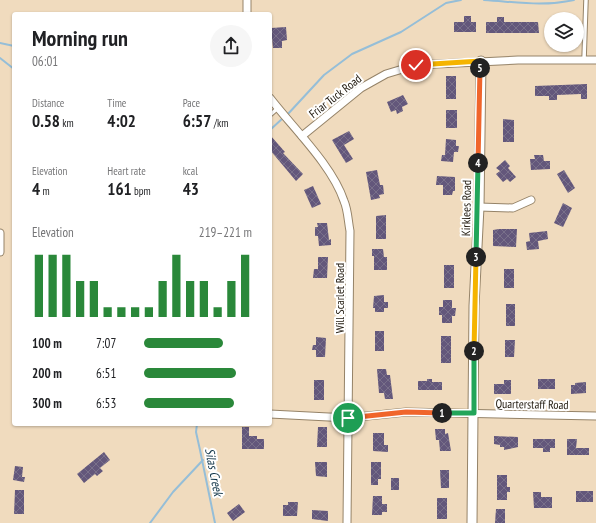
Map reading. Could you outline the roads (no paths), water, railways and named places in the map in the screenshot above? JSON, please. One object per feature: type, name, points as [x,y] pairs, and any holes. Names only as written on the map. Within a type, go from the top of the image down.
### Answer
[{"type":"street","points":[[247,0],[247,12]]},
{"type":"street","name":"Friar Tuck Road","points":[[302,136],[361,88],[386,74],[416,65],[481,61],[596,60]]},
{"type":"street","name":"Kirklees Road","points":[[472,523],[474,306],[479,207],[481,61]]},
{"type":"street","name":"Will Scarlet Road","points":[[272,100],[302,136],[334,179],[344,201],[350,231],[347,523]]},
{"type":"street","points":[[479,207],[513,208],[531,200]]},
{"type":"street","points":[[0,233],[0,252]]},
{"type":"street","name":"Quarterstaff Road","points":[[272,414],[348,418],[406,412],[596,416]]},
{"type":"lane","points":[[584,60],[586,0]]},
{"type":"lane","points":[[272,113],[278,108]]},
{"type":"waterway","points":[[287,115],[324,75],[352,54],[401,32],[446,3],[461,0]]},
{"type":"waterway","points":[[484,0],[540,4],[574,0]]},
{"type":"waterway","points":[[0,43],[12,46]]},
{"type":"waterway","name":"Silas Creek","points":[[0,58],[12,67]]},
{"type":"waterway","points":[[272,128],[283,118]]},
{"type":"waterway","name":"Silas Creek","points":[[197,426],[196,432],[215,523]]},
{"type":"waterway","points":[[150,523],[173,492],[203,460]]}]
